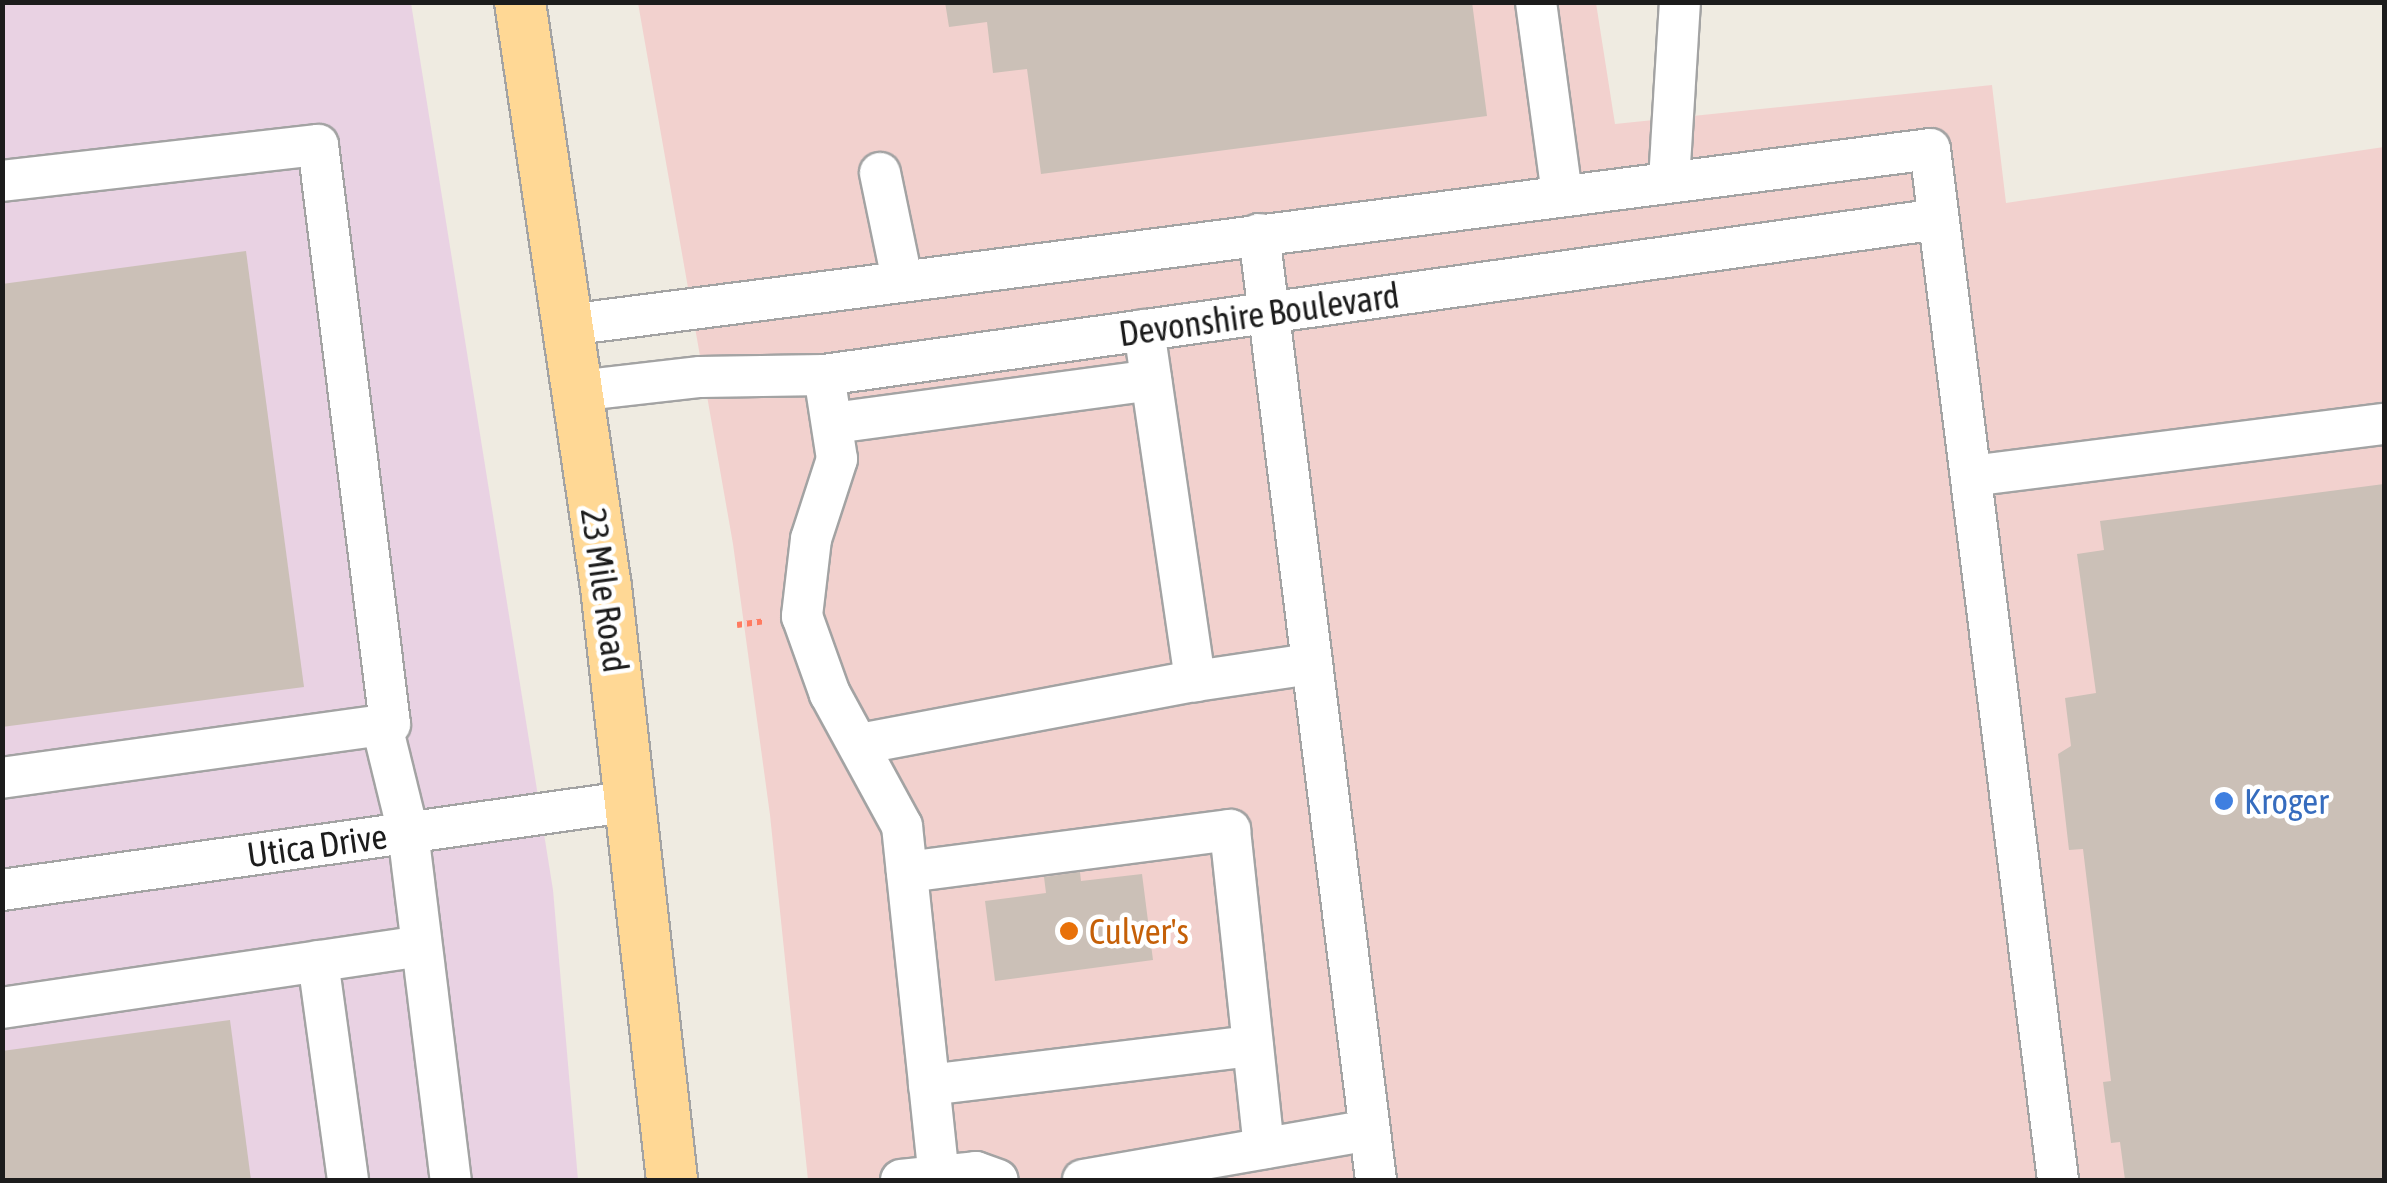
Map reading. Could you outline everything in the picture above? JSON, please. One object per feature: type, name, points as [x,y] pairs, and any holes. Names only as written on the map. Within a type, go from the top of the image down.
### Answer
[{"type":"main road","name":"23 Mile Road","points":[[520,2],[632,801],[672,1180]]},
{"type":"street","points":[[1536,2],[1562,194]]},
{"type":"street","points":[[1669,181],[1680,2]]},
{"type":"street","points":[[2,181],[318,145],[390,724],[2,778]]},
{"type":"street","points":[[568,325],[1930,149],[2058,1180]]},
{"type":"street","points":[[880,174],[902,279]]},
{"type":"street","name":"Devonshire Boulevard","points":[[577,392],[700,376],[824,375],[1938,220]]},
{"type":"street","points":[[1258,234],[1376,1180]]},
{"type":"street","points":[[1144,330],[1195,681]]},
{"type":"street","points":[[824,375],[834,423],[836,459],[811,539],[802,616],[830,694],[902,826],[929,1084],[920,1178],[976,1172],[998,1180]]},
{"type":"street","points":[[834,423],[1151,380]]},
{"type":"street","points":[[1970,476],[2384,424]]},
{"type":"street","points":[[860,744],[1195,681],[1310,664]]},
{"type":"street","points":[[382,726],[408,832],[451,1180]]},
{"type":"street","name":"Utica Drive","points":[[2,890],[632,801]]},
{"type":"street","points":[[906,872],[1230,830],[1264,1148]]},
{"type":"street","points":[[2,1008],[420,946]]},
{"type":"street","points":[[318,961],[348,1180]]},
{"type":"street","points":[[929,1084],[1253,1046]]},
{"type":"street","points":[[1083,1180],[1188,1170],[1264,1148],[1370,1130]]},
{"type":"shaded area","points":[[2,3],[411,3],[553,890],[578,1180],[3,1180]]},
{"type":"shaded area","points":[[638,3],[1596,3],[1615,124],[1992,85],[2006,203],[2384,147],[2384,1180],[808,1180],[770,815],[733,544]]},
{"type":"building","points":[[945,2],[1472,2],[1487,116],[1041,174],[1027,69],[993,73],[987,22],[949,27]]},
{"type":"building","points":[[246,251],[304,687],[2,727],[2,284]]},
{"type":"building","name":"Kroger","points":[[2384,484],[2384,1180],[2125,1180],[2120,1142],[2111,1143],[2103,1082],[2111,1081],[2083,849],[2069,850],[2058,754],[2071,746],[2065,698],[2096,693],[2077,554],[2104,550],[2100,521]]},
{"type":"building","name":"Culver's","points":[[1080,872],[1081,881],[1142,874],[1153,960],[995,981],[985,901],[1046,893],[1044,877]]},
{"type":"building","points":[[230,1020],[251,1180],[2,1180],[2,1051]]},
{"type":"place","name":"Kroger","points":[[2224,801]]},
{"type":"place","name":"Culver's","points":[[1069,931]]}]
